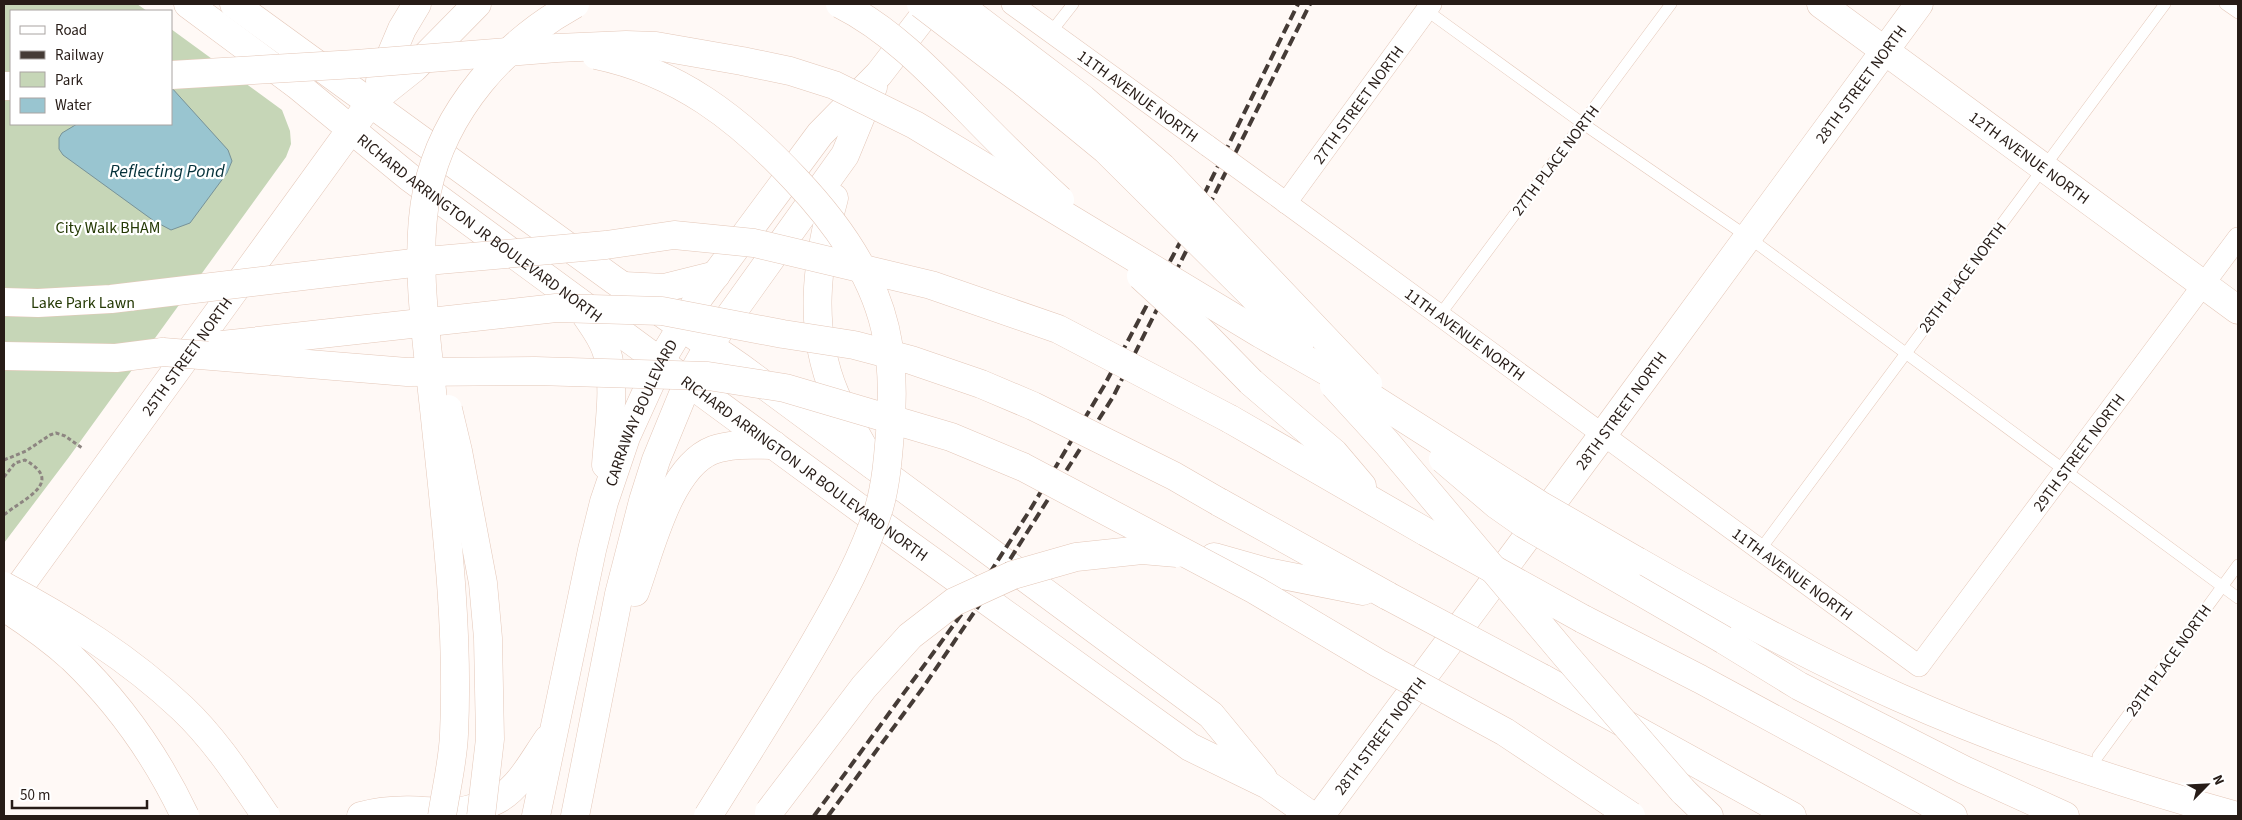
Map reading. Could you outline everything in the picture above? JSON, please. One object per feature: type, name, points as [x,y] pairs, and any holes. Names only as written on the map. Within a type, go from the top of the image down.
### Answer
[{"type":"main road","name":"RICHARD ARRINGTON JR BOULEVARD NORTH","points":[[188,4],[297,85],[409,176],[577,301],[1190,747],[1268,785],[1312,816]]},
{"type":"main road","name":"RICHARD ARRINGTON JR BOULEVARD NORTH","points":[[234,4],[624,286],[709,345],[1210,715],[1268,785]]},
{"type":"main road","points":[[370,103],[402,30],[417,4]]},
{"type":"main road","points":[[370,103],[414,68],[477,4]]},
{"type":"main road","points":[[456,815],[454,736],[456,650],[425,311],[421,235],[427,191],[436,159],[454,121],[495,64],[528,35],[557,14],[575,4]]},
{"type":"main road","points":[[840,4],[858,13],[930,71],[1046,188],[1203,333],[1251,382],[1334,453],[1376,502]]},
{"type":"main road","points":[[921,4],[1023,82],[1106,150],[1252,295],[1387,443],[1567,657],[1683,791],[1709,816]]},
{"type":"main road","name":"CARRAWAY BOULEVARD","points":[[536,816],[592,550],[604,502],[626,437],[660,362],[681,326],[716,275],[820,134],[879,74],[933,4]]},
{"type":"main road","points":[[958,4],[1083,99],[1162,167],[1358,375],[1458,472],[1524,524],[1724,640],[1799,686],[1964,770],[2066,816]]},
{"type":"main road","name":"12TH AVENUE NORTH","points":[[1821,4],[2238,310]]},
{"type":"main road","name":"28TH STREET NORTH","points":[[1320,816],[1919,4]]},
{"type":"main road","points":[[172,74],[356,64],[557,48],[656,46],[790,71],[834,85],[916,125],[1235,318],[1358,389],[1540,505],[1736,617],[1832,666],[1985,733],[2101,776],[2237,816]]},
{"type":"main road","points":[[557,48],[620,60],[661,75],[687,88],[733,119],[770,152],[803,187],[837,230],[855,257],[872,290],[885,328],[891,368],[892,413],[888,462],[879,506],[868,537],[841,597],[708,816]]},
{"type":"main road","name":"CARRAWAY BOULEVARD","points":[[575,816],[619,594],[643,501],[656,460],[688,382],[709,345],[845,155],[879,74]]},
{"type":"main road","name":"25TH STREET NORTH","points":[[4,607],[370,103]]},
{"type":"main road","points":[[845,155],[820,253],[817,295],[818,331],[828,374],[836,396],[873,465]]},
{"type":"main road","points":[[4,302],[38,303],[111,299],[438,260],[606,245],[674,235],[754,244],[931,285],[1058,329],[1230,419],[1426,532],[1583,619],[1700,678],[1953,816]]},
{"type":"main road","points":[[624,286],[664,288],[716,275]]},
{"type":"main road","points":[[577,301],[598,333],[610,361],[611,385],[604,502]]},
{"type":"main road","points":[[4,356],[116,358],[556,308],[662,311],[783,334],[854,345],[911,360],[981,384],[1033,406],[1174,476],[1388,596],[1542,678],[1792,816]]},
{"type":"main road","points":[[425,311],[458,451],[483,583],[488,638],[490,739],[481,816]]},
{"type":"main road","points":[[163,352],[407,372],[535,371],[708,376],[785,388],[951,437],[1023,467],[1255,590],[1378,663],[1505,732],[1631,816]]},
{"type":"main road","points":[[601,688],[668,502],[681,476],[691,464],[713,450],[740,444],[774,446]]},
{"type":"main road","points":[[766,816],[871,680],[910,636],[954,602],[1013,575],[1076,557],[1142,550],[1214,557],[1267,572],[1388,596]]},
{"type":"main road","points":[[4,586],[109,647],[183,708],[227,759],[266,816]]},
{"type":"main road","points":[[4,607],[71,657],[106,693],[138,735],[166,777],[185,816]]},
{"type":"main road","points":[[361,816],[380,812],[407,810],[456,815],[498,799],[516,785],[554,729]]},
{"type":"street","name":"11TH AVENUE NORTH","points":[[1012,4],[1919,666]]},
{"type":"street","name":"27TH STREET NORTH","points":[[1278,197],[1428,7]]},
{"type":"street","name":"29TH STREET NORTH","points":[[1919,666],[2238,238]]},
{"type":"lane","points":[[1050,32],[1073,4]]},
{"type":"lane","name":"27TH PLACE NORTH","points":[[1439,316],[1671,4]]},
{"type":"lane","name":"28TH PLACE NORTH","points":[[1760,550],[2165,4]]},
{"type":"lane","points":[[2225,4],[2238,14]]},
{"type":"lane","points":[[1428,7],[1582,123],[1748,238],[2066,469],[2238,598]]},
{"type":"lane","name":"29TH PLACE NORTH","points":[[2098,756],[2238,566]]},
{"type":"path","points":[[4,460],[56,433],[65,436],[82,448]]},
{"type":"path","points":[[18,454],[20,461]]},
{"type":"path","points":[[4,477],[15,463],[25,460],[36,466],[41,472],[42,480],[39,489],[4,515]]},
{"type":"green space","name":"City Walk BHAM","points":[[5,4],[137,4],[146,10],[10,10],[10,125],[172,125],[172,30],[282,110],[290,131],[291,144],[286,157],[69,457],[4,543]]},
{"type":"water","name":"Reflecting Pond","points":[[172,88],[228,150],[232,161],[227,173],[190,223],[171,230],[154,221],[63,155],[59,149],[59,138],[62,133],[75,125],[172,125]]},
{"type":"railway","points":[[814,816],[977,593],[1030,510],[1104,386],[1184,235],[1298,4]]},
{"type":"railway","points":[[828,816],[922,689],[1007,564],[1113,397],[1310,4]]},
{"type":"park label","name":"Lake Park Lawn","points":[[83,302]]}]
